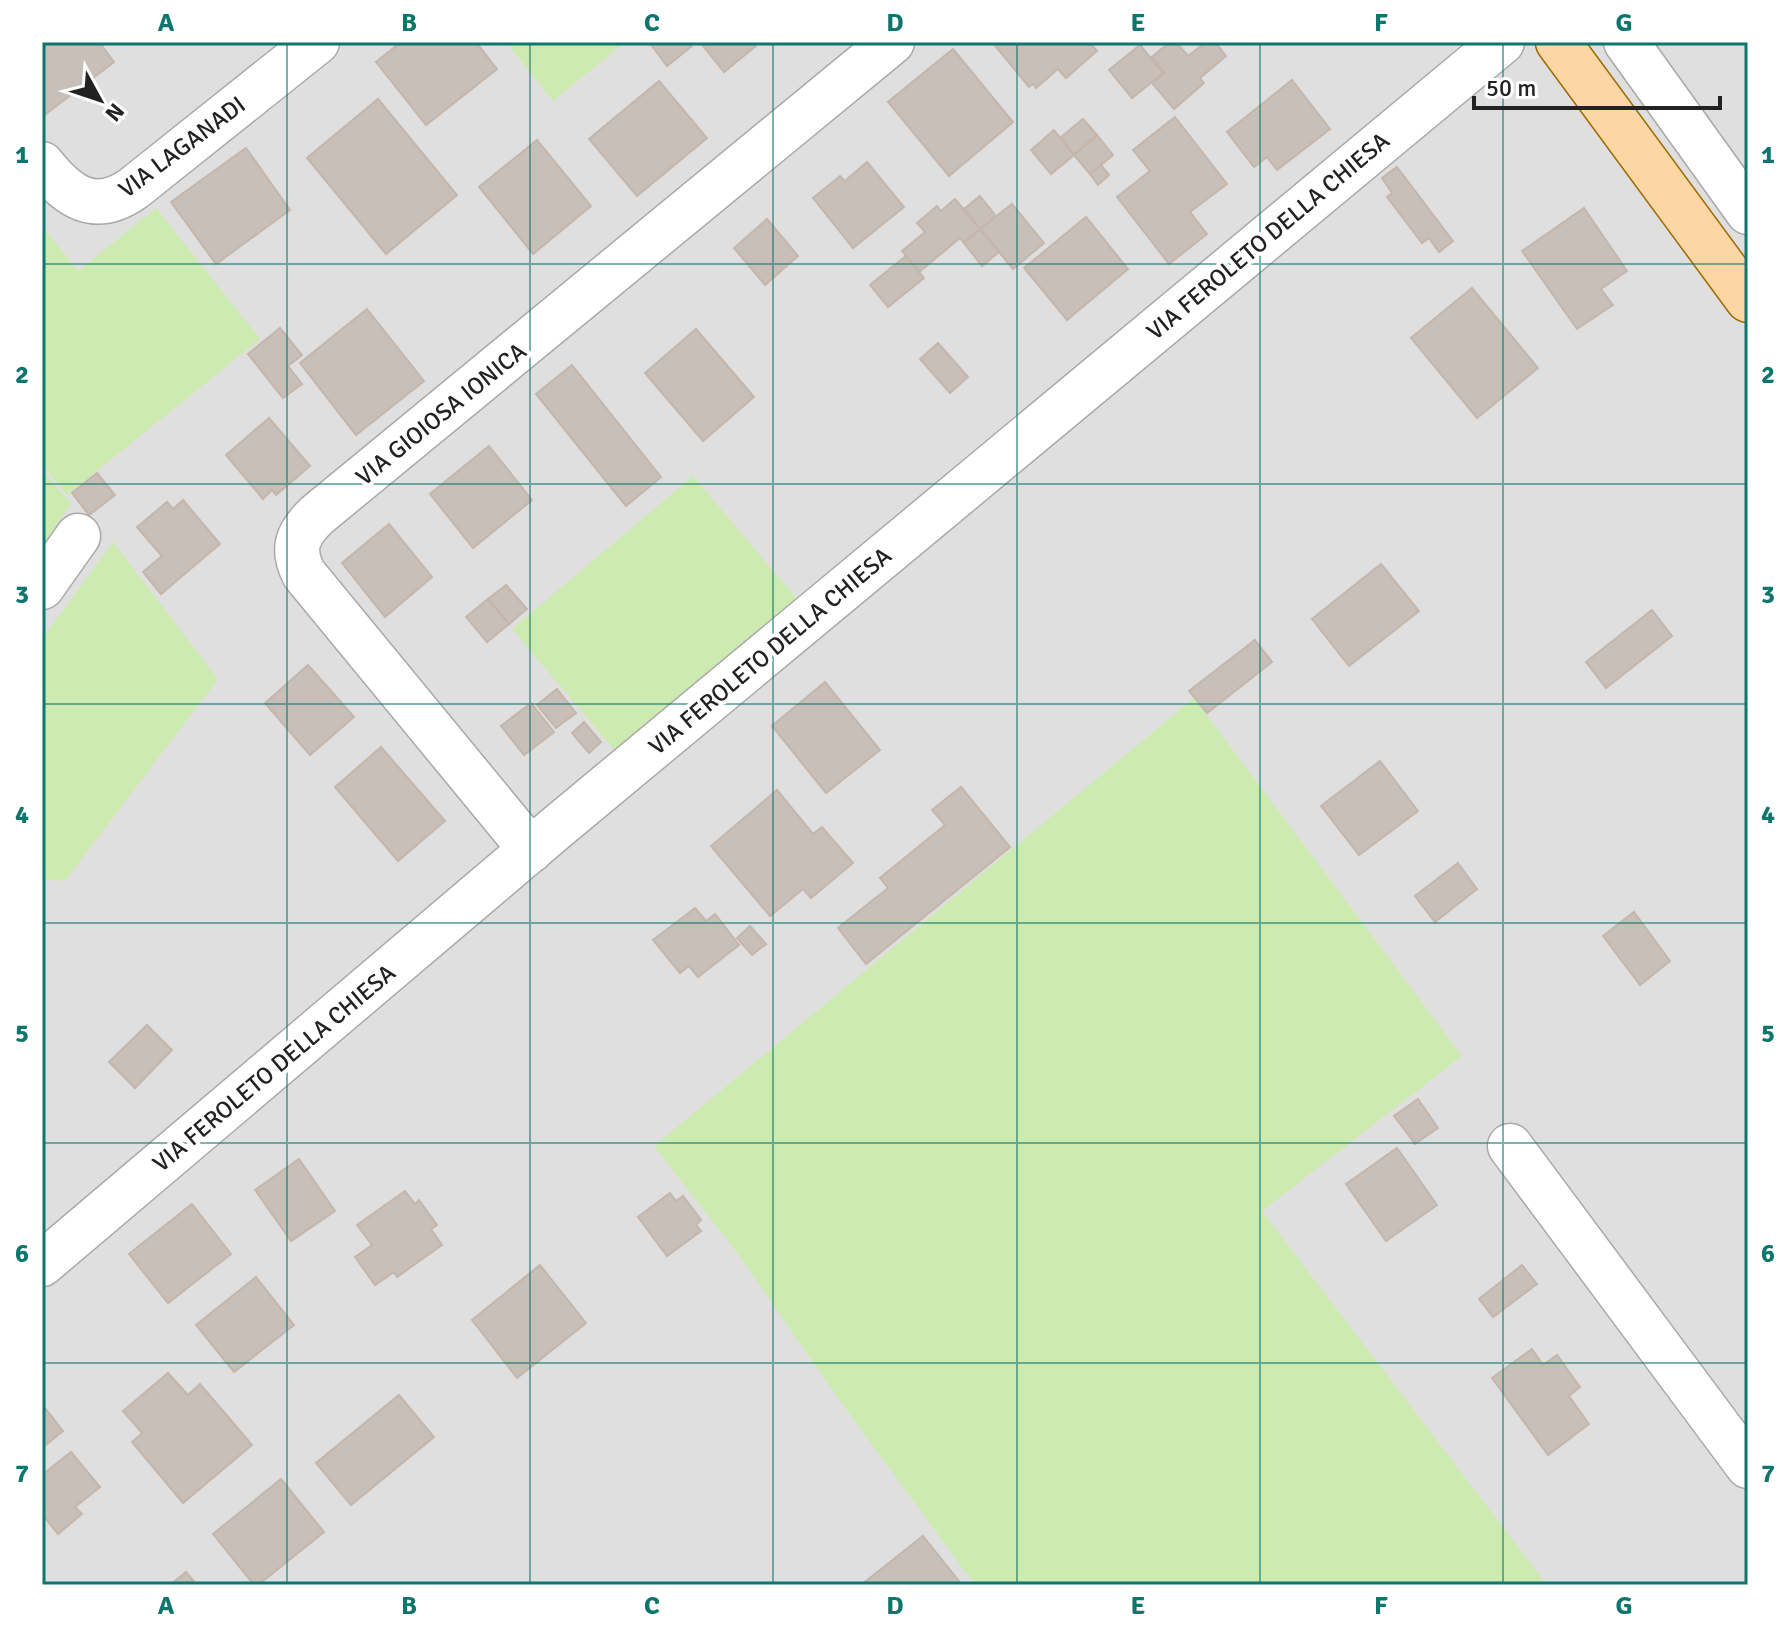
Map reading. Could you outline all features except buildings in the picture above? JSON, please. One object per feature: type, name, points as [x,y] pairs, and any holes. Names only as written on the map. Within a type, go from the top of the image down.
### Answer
[{"type":"main road","points":[[1558,42],[1748,300]]},
{"type":"street","name":"VIA LAGANADI","points":[[42,164],[64,189],[83,200],[107,201],[122,196],[317,42]]},
{"type":"street","name":"VIA GIOIOSA IONICA","points":[[531,850],[304,574],[296,556],[299,537],[317,515],[892,42]]},
{"type":"street","name":"VIA FEROLETO DELLA CHIESA","points":[[42,1264],[531,850],[1502,42]]},
{"type":"street","points":[[1626,42],[1748,212]]},
{"type":"street","points":[[42,587],[78,536]]},
{"type":"street","points":[[1510,1146],[1748,1466]]},
{"type":"shaded area","points":[[42,42],[1748,42],[1748,1585],[42,1585]]},
{"type":"green space","points":[[506,42],[625,42],[553,101]]},
{"type":"green space","points":[[156,208],[260,339],[67,495],[42,464],[42,226],[78,271]]},
{"type":"green space","points":[[42,469],[71,504],[42,546]]},
{"type":"green space","points":[[693,476],[803,606],[622,759],[512,629]]},
{"type":"green space","points":[[113,542],[218,679],[65,881],[42,879],[42,639]]},
{"type":"green space","points":[[1194,698],[1462,1056],[1262,1211],[1547,1585],[975,1585],[835,1394],[738,1254],[654,1146]]}]
